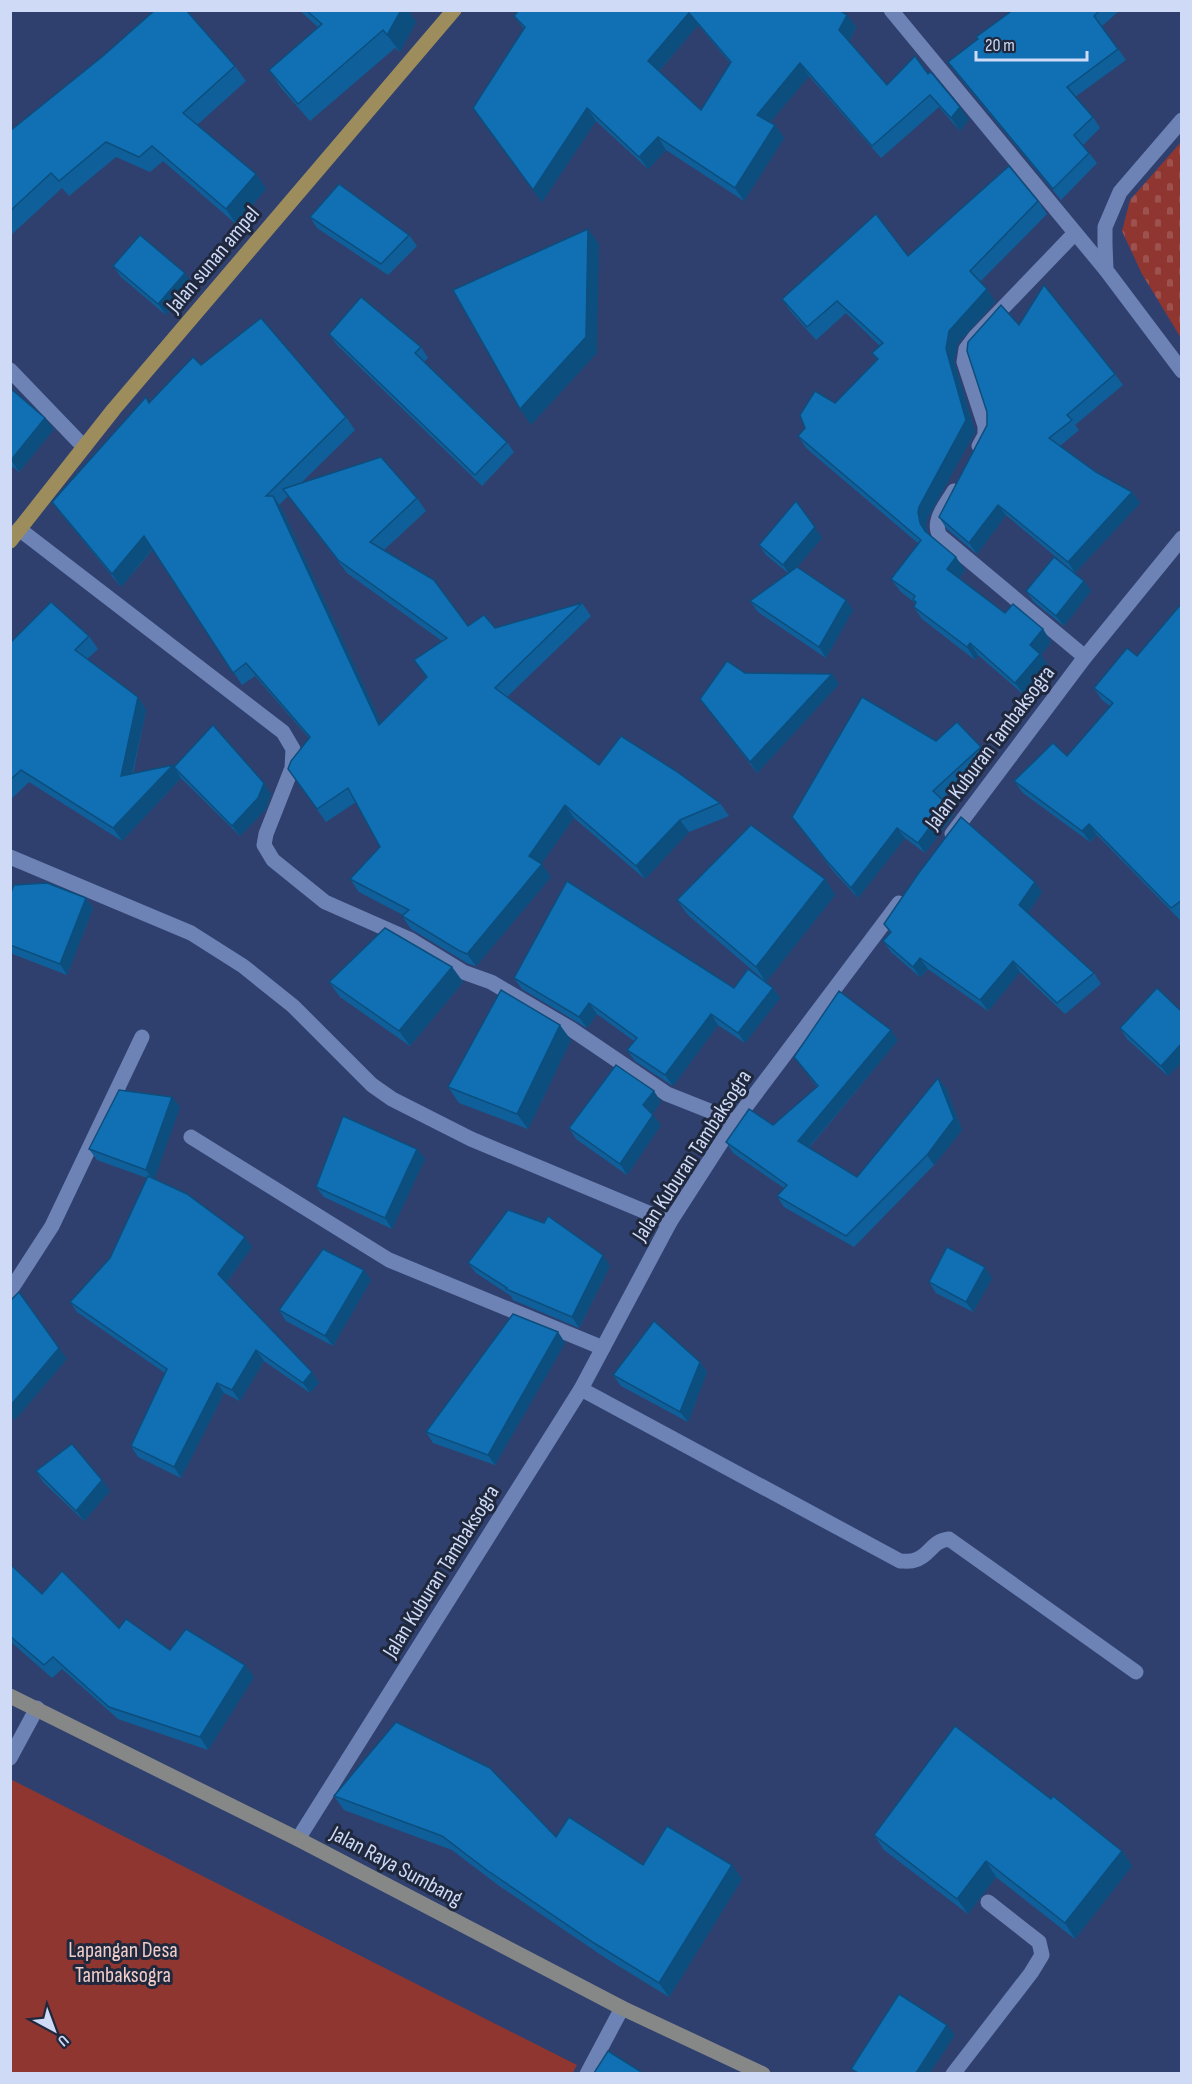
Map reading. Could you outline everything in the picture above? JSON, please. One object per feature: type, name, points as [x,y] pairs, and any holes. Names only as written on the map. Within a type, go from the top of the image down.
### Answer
[{"type":"main road","name":"Jalan sunan ampel","points":[[15,535],[84,447],[454,10]]},
{"type":"street","points":[[891,10],[1106,270],[1182,371]]},
{"type":"street","points":[[1106,270],[1105,226],[1120,192],[1182,120]]},
{"type":"street","points":[[972,460],[985,435],[985,426],[964,362],[966,349],[1075,233]]},
{"type":"street","points":[[10,370],[84,447]]},
{"type":"street","points":[[961,479],[938,517],[937,531],[940,536],[1085,657]]},
{"type":"street","points":[[15,535],[283,732],[293,749],[292,768],[266,834],[264,845],[273,860],[325,902],[409,939],[463,972],[491,982],[571,1029],[668,1094],[735,1121]]},
{"type":"street","name":"Jalan Kuburan Tambaksogra","points":[[942,847],[1085,657],[1182,538]]},
{"type":"street","points":[[10,857],[191,933],[235,961],[293,1006],[372,1085],[392,1099],[471,1139],[670,1222]]},
{"type":"street","name":"Jalan Kuburan Tambaksogra","points":[[298,1839],[581,1389],[670,1222],[735,1121],[906,894]]},
{"type":"street","points":[[10,1291],[52,1226],[142,1037]]},
{"type":"street","points":[[191,1137],[389,1260],[603,1348]]},
{"type":"street","points":[[581,1389],[900,1561],[914,1561],[940,1540],[949,1539],[1136,1672]]},
{"type":"street","name":"Jalan Raya Sumbang","points":[[10,1696],[298,1839],[622,2008],[763,2073]]},
{"type":"street","points":[[10,1758],[37,1708]]},
{"type":"street","points":[[953,2073],[1031,1973],[1042,1955],[1039,1942],[988,1902]]},
{"type":"street","points":[[587,2073],[622,2008]]},
{"type":"green space","points":[[1181,142],[1181,338],[1142,274],[1122,231],[1130,200]]},
{"type":"green space","name":"Lapangan Desa Tambaksogra","points":[[12,1780],[577,2065],[572,2074],[11,2073]]},
{"type":"building","points":[[155,10],[186,10],[235,66],[183,113],[256,174],[226,209],[152,146],[139,157],[106,142],[59,181],[51,173],[10,211],[10,131],[103,56]]},
{"type":"building","points":[[306,10],[401,10],[387,35],[383,30],[298,104],[269,70],[322,24]]},
{"type":"building","points":[[519,10],[839,10],[847,15],[839,30],[887,85],[915,56],[928,74],[931,72],[960,107],[951,118],[930,95],[872,146],[800,63],[757,115],[775,125],[735,188],[658,137],[639,157],[587,108],[533,190],[473,108],[525,27],[514,16]],"holes":[[[689,13],[731,62],[701,110],[648,61]]]},
{"type":"building","points":[[1013,10],[1100,10],[1094,16],[1118,49],[1067,87],[1093,117],[1074,135],[1089,153],[1053,189],[948,62],[978,39],[976,37]]},
{"type":"building","points":[[1009,166],[1038,201],[970,271],[987,289],[949,331],[946,349],[966,420],[918,512],[920,523],[925,531],[956,557],[947,569],[1005,613],[1013,604],[1043,629],[1030,645],[1040,654],[1015,683],[970,643],[967,647],[914,607],[915,596],[891,579],[921,540],[798,436],[805,428],[800,415],[815,391],[835,403],[878,359],[872,353],[883,343],[837,301],[807,327],[782,299],[876,214],[908,256]]},
{"type":"building","points":[[339,184],[409,235],[381,264],[310,217]]},
{"type":"building","points":[[588,229],[586,337],[520,409],[453,290]]},
{"type":"building","points":[[140,235],[185,273],[158,304],[113,266]]},
{"type":"building","points":[[1044,285],[1115,374],[1067,415],[1072,420],[1049,438],[1096,472],[1132,492],[1068,562],[998,505],[969,543],[939,517],[987,425],[987,412],[967,351],[968,342],[1001,305],[1019,325]]},
{"type":"building","points":[[361,297],[421,347],[415,353],[507,442],[475,475],[329,334]]},
{"type":"building","points":[[261,318],[346,417],[266,496],[273,496],[379,725],[427,677],[414,660],[447,638],[338,560],[283,489],[381,457],[417,498],[370,542],[434,580],[468,626],[484,615],[495,628],[582,603],[495,688],[599,765],[621,736],[676,771],[720,803],[680,820],[636,866],[565,805],[529,856],[542,864],[467,954],[402,916],[409,910],[350,879],[380,847],[348,788],[317,809],[288,769],[291,761],[310,737],[246,663],[233,673],[144,536],[112,574],[52,502],[146,397],[149,403],[193,357],[201,365]]},
{"type":"building","points":[[10,388],[45,418],[11,460],[10,460]]},
{"type":"building","points":[[796,501],[815,527],[783,565],[759,545]]},
{"type":"building","points":[[1054,557],[1084,581],[1056,616],[1026,591]]},
{"type":"building","points":[[797,567],[846,600],[819,647],[750,601]]},
{"type":"building","points":[[51,602],[89,636],[75,650],[138,697],[121,776],[173,765],[113,828],[21,770],[10,780],[10,643]]},
{"type":"building","points":[[1182,603],[1182,900],[1171,908],[1089,824],[1082,831],[1014,781],[1053,743],[1067,756],[1113,703],[1094,688],[1127,648],[1137,656]]},
{"type":"building","points":[[727,661],[745,673],[832,674],[750,762],[700,699]]},
{"type":"building","points":[[862,697],[936,741],[957,722],[981,747],[933,791],[947,804],[918,843],[897,828],[851,888],[792,817]]},
{"type":"building","points":[[213,725],[264,783],[258,798],[232,826],[174,767]]},
{"type":"building","points":[[961,817],[1035,882],[1019,905],[1094,973],[1057,1003],[1013,961],[980,1000],[920,958],[913,967],[883,941],[891,932],[884,924]]},
{"type":"building","points":[[751,825],[825,879],[756,967],[677,900]]},
{"type":"building","points":[[567,881],[734,988],[748,969],[773,988],[738,1033],[711,1014],[665,1075],[627,1050],[637,1038],[589,1003],[579,1017],[514,978]]},
{"type":"building","points":[[47,883],[86,898],[60,964],[10,945],[10,895],[14,885]]},
{"type":"building","points":[[385,928],[452,967],[399,1031],[329,982]]},
{"type":"building","points":[[1157,988],[1182,1012],[1182,1043],[1161,1066],[1120,1028]]},
{"type":"building","points":[[501,990],[560,1025],[517,1114],[448,1087]]},
{"type":"building","points":[[839,991],[891,1030],[798,1141],[857,1177],[938,1078],[954,1119],[927,1155],[846,1236],[777,1196],[787,1185],[726,1142],[749,1109],[773,1125],[818,1086],[794,1057]]},
{"type":"building","points":[[616,1065],[654,1091],[643,1105],[653,1115],[620,1164],[569,1128]]},
{"type":"building","points":[[119,1090],[172,1097],[146,1170],[89,1149]]},
{"type":"building","points":[[343,1116],[417,1149],[385,1218],[316,1187]]},
{"type":"building","points":[[148,1176],[187,1194],[245,1237],[218,1274],[312,1372],[303,1383],[256,1350],[232,1390],[217,1383],[174,1467],[131,1446],[167,1369],[70,1302],[110,1258]]},
{"type":"building","points":[[508,1210],[544,1223],[548,1216],[603,1255],[572,1317],[506,1289],[468,1263]]},
{"type":"building","points":[[947,1247],[985,1267],[966,1302],[929,1282]]},
{"type":"building","points":[[323,1249],[364,1270],[325,1336],[279,1310]]},
{"type":"building","points":[[19,1292],[59,1348],[10,1406],[10,1301]]},
{"type":"building","points":[[513,1314],[558,1332],[488,1455],[426,1432]]},
{"type":"building","points":[[654,1321],[700,1362],[680,1412],[613,1375]]},
{"type":"building","points":[[72,1444],[102,1480],[76,1511],[36,1471]]},
{"type":"building","points":[[10,1564],[42,1594],[62,1571],[119,1628],[126,1619],[170,1650],[186,1629],[245,1665],[200,1737],[109,1707],[53,1657],[44,1665],[10,1636]]},
{"type":"building","points":[[396,1722],[490,1768],[556,1837],[569,1817],[643,1865],[667,1826],[732,1865],[659,1983],[594,1943],[488,1871],[442,1836],[334,1796]]},
{"type":"building","points":[[955,1726],[1051,1799],[1053,1796],[1122,1851],[1065,1923],[986,1861],[957,1899],[874,1835]]},
{"type":"building","points":[[899,1994],[947,2025],[916,2073],[858,2073],[851,2069]]},
{"type":"building","points":[[608,2051],[643,2073],[594,2073]]}]
